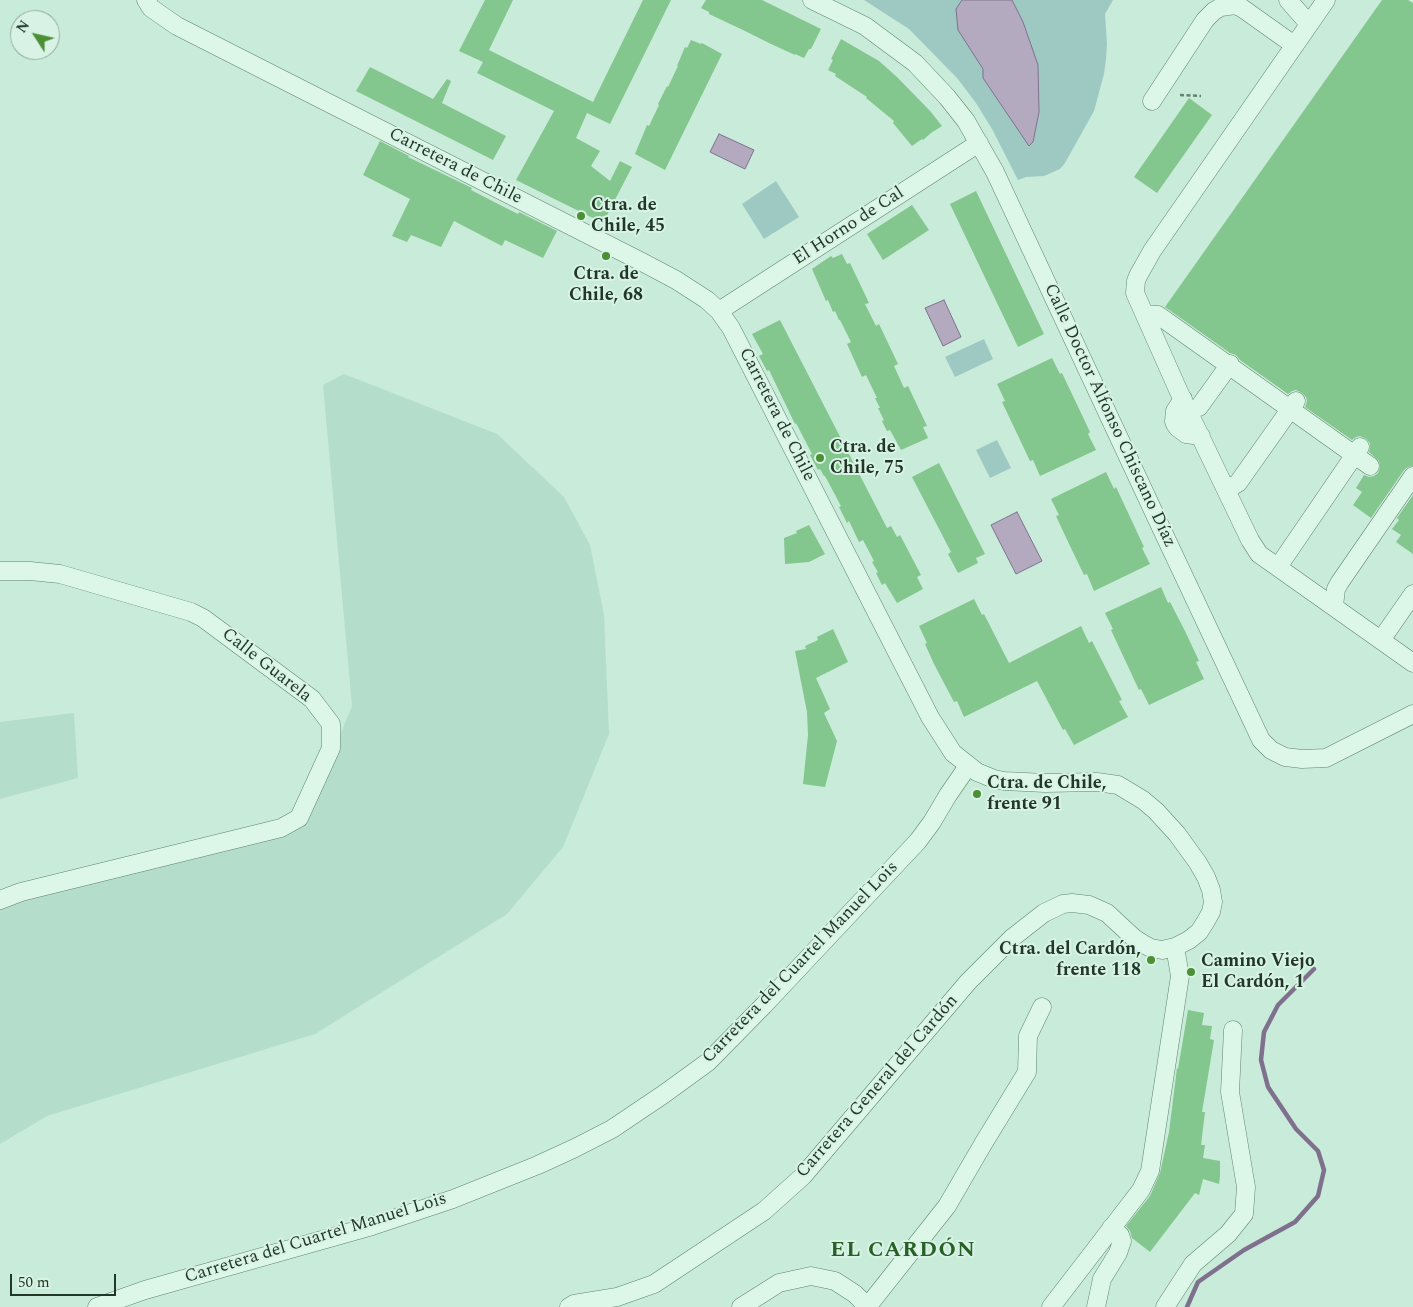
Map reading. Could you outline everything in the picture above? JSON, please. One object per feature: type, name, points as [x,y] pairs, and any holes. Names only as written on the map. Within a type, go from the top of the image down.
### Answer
[{"type":"street","name":"Carretera de Chile","points":[[146,0],[151,8],[176,26],[642,262],[694,291],[719,311],[731,328],[930,717],[948,747],[968,766],[986,776],[1004,781],[1045,783],[1097,782],[1118,785],[1143,800],[1156,811],[1198,862],[1211,890],[1213,902],[1211,912],[1199,932],[1175,947]]},
{"type":"street","name":"Calle Doctor Alfonso Chiscano Díaz","points":[[812,0],[865,26],[915,63],[947,97],[966,121],[995,172],[1261,740],[1271,750],[1285,756],[1302,759],[1326,758],[1413,714]]},
{"type":"street","points":[[1288,0],[1309,24]]},
{"type":"street","points":[[1186,405],[1135,293],[1136,281],[1141,268],[1326,0]]},
{"type":"street","points":[[1152,101],[1205,20],[1221,7],[1235,5],[1242,8],[1294,45]]},
{"type":"street","name":"El Horno de Cal","points":[[719,311],[978,143]]},
{"type":"street","points":[[1145,314],[1158,315],[1370,466]]},
{"type":"street","points":[[1230,364],[1198,407],[1186,405],[1175,411],[1175,424],[1186,434],[1200,436],[1254,548],[1259,554],[1413,663]]},
{"type":"street","points":[[1225,485],[1231,487],[1238,482],[1296,401]]},
{"type":"street","points":[[1278,568],[1360,446]]},
{"type":"street","points":[[1334,606],[1336,589],[1340,582],[1413,476]]},
{"type":"street","name":"Calle Guarela","points":[[0,571],[30,570],[60,574],[191,612],[203,618],[312,699],[331,724],[331,748],[299,818],[281,828],[21,892],[0,900]]},
{"type":"street","points":[[1381,640],[1413,594]]},
{"type":"street","name":"Carretera del Cuartel Manuel Lois","points":[[96,1307],[145,1290],[372,1226],[444,1202],[538,1165],[612,1128],[708,1062],[764,1005],[918,840],[932,822],[968,766]]},
{"type":"street","name":"Carretera General del Cardón","points":[[569,1307],[574,1304],[617,1297],[654,1284],[764,1211],[803,1176],[968,982],[1012,938],[1044,913],[1063,904],[1089,905],[1107,913],[1134,938],[1151,948],[1162,950],[1175,947]]},
{"type":"street","points":[[1051,1307],[1140,1190],[1150,1171],[1180,976],[1175,947]]},
{"type":"street","points":[[741,1307],[779,1283],[811,1276],[835,1282],[854,1294],[868,1307],[947,1206],[1027,1072],[1028,1036],[1042,1008]]},
{"type":"street","points":[[1165,1307],[1193,1264],[1228,1234],[1244,1214],[1246,1187],[1230,1092],[1233,1030]]},
{"type":"street","points":[[1096,1307],[1102,1279],[1118,1253],[1122,1241],[1120,1235],[1111,1228]]},
{"type":"path","points":[[1180,95],[1201,96]]},
{"type":"green space","points":[[344,374],[497,434],[564,497],[590,545],[604,615],[609,734],[563,847],[507,914],[315,1034],[47,1116],[0,1144],[0,907],[87,882],[294,832],[305,821],[352,706],[323,385]]},
{"type":"green space","points":[[74,713],[78,778],[0,799],[0,722]]},
{"type":"shaded area","points":[[864,0],[1113,0],[1105,14],[1106,59],[1094,111],[1060,169],[1044,176],[1026,177],[1018,180],[992,129],[976,103],[957,78],[909,29]]},
{"type":"shaded area","points":[[962,0],[1012,0],[1023,22],[1038,65],[1039,112],[1033,142],[1029,146],[983,78],[983,69],[958,30],[956,9]]},
{"type":"shaded area","points":[[719,134],[754,150],[745,169],[710,152]]},
{"type":"shaded area","points":[[776,181],[799,217],[764,239],[742,204]]},
{"type":"shaded area","points":[[944,300],[961,337],[943,346],[925,308]]},
{"type":"shaded area","points":[[984,339],[993,359],[955,377],[945,357]]},
{"type":"shaded area","points":[[997,440],[1011,468],[990,478],[976,450]]},
{"type":"shaded area","points":[[1017,512],[1042,561],[1016,574],[991,525]]},
{"type":"building","points":[[485,0],[513,0],[489,50],[593,102],[643,0],[671,0],[610,124],[587,113],[576,138],[600,151],[591,166],[610,181],[620,161],[632,167],[603,223],[516,180],[554,111],[477,73],[483,62],[459,51]]},
{"type":"building","points":[[706,0],[762,0],[821,29],[804,58],[709,14],[709,12],[701,8]]},
{"type":"building","points":[[1382,0],[1408,0],[1413,3],[1413,466],[1404,470],[1371,518],[1353,505],[1362,492],[1356,488],[1364,475],[1374,476],[1378,473],[1380,467],[1379,461],[1369,452],[1370,443],[1360,436],[1352,440],[1305,407],[1307,401],[1302,393],[1296,390],[1288,394],[1240,360],[1236,355],[1230,353],[1165,307]]},
{"type":"building","points":[[841,39],[879,61],[931,112],[942,126],[912,146],[893,123],[894,121],[867,97],[828,70]]},
{"type":"building","points":[[691,40],[702,43],[722,54],[665,170],[635,154],[647,125],[649,126],[678,66],[685,47],[687,48]]},
{"type":"building","points":[[370,67],[433,99],[447,79],[451,81],[442,103],[506,136],[493,160],[356,91]]},
{"type":"building","points":[[1189,98],[1212,115],[1157,193],[1134,177]]},
{"type":"building","points":[[380,141],[408,157],[472,188],[471,190],[502,206],[518,214],[519,212],[557,231],[543,258],[505,240],[502,246],[454,221],[441,247],[411,235],[407,242],[392,236],[410,199],[363,175]]},
{"type":"building","points":[[976,191],[1044,334],[1018,347],[950,204]]},
{"type":"building","points":[[912,205],[929,230],[883,260],[867,234]]},
{"type":"building","points":[[842,254],[847,264],[850,263],[869,303],[865,304],[876,326],[879,324],[898,364],[894,366],[904,388],[908,386],[927,426],[923,427],[928,438],[901,450],[890,430],[887,431],[882,421],[884,420],[878,408],[880,408],[875,398],[877,398],[866,375],[862,377],[847,344],[851,342],[835,311],[833,312],[828,300],[826,301],[812,269],[831,256],[833,258]]},
{"type":"building","points":[[780,320],[887,528],[891,526],[897,537],[900,535],[921,575],[917,577],[923,589],[897,603],[885,583],[882,585],[876,573],[878,572],[872,562],[874,561],[863,540],[859,542],[849,521],[847,523],[839,507],[841,506],[825,476],[820,469],[818,470],[810,455],[812,454],[769,370],[767,371],[759,356],[763,354],[752,334]]},
{"type":"building","points":[[1052,358],[1060,374],[1062,373],[1090,432],[1088,434],[1096,450],[1040,476],[1033,460],[1030,461],[1002,402],[1005,401],[997,384]]},
{"type":"building","points":[[939,463],[985,554],[976,558],[978,563],[958,573],[948,554],[951,552],[912,477]]},
{"type":"building","points":[[1106,472],[1114,489],[1116,487],[1150,564],[1094,591],[1087,574],[1084,575],[1070,546],[1056,516],[1059,515],[1051,499]]},
{"type":"building","points":[[1413,495],[1413,554],[1396,542],[1401,535],[1392,529],[1399,520],[1397,518]]},
{"type":"building","points":[[809,525],[825,554],[809,562],[785,564],[784,538],[797,533],[796,531]]},
{"type":"building","points":[[1161,587],[1168,603],[1170,602],[1185,631],[1199,661],[1196,662],[1204,679],[1149,705],[1141,689],[1139,690],[1105,613]]},
{"type":"building","points":[[974,599],[982,615],[984,614],[1009,663],[1081,626],[1089,643],[1092,641],[1122,700],[1119,701],[1128,717],[1074,745],[1065,729],[1063,730],[1037,681],[964,717],[957,701],[954,702],[934,664],[919,626]]},
{"type":"building","points":[[833,629],[848,662],[816,678],[830,709],[824,713],[837,741],[825,787],[803,784],[808,735],[807,712],[795,651],[806,649],[805,646],[818,640],[817,637]]},
{"type":"building","points":[[1188,1010],[1204,1013],[1202,1025],[1212,1026],[1210,1039],[1214,1040],[1202,1112],[1205,1112],[1201,1145],[1205,1145],[1203,1158],[1220,1161],[1219,1184],[1203,1179],[1199,1195],[1195,1193],[1150,1252],[1132,1238],[1126,1226],[1150,1196],[1160,1173],[1169,1132],[1177,1068]]},
{"type":"waterway","points":[[1187,1307],[1198,1282],[1244,1250],[1295,1222],[1318,1196],[1324,1170],[1318,1151],[1296,1129],[1268,1087],[1261,1060],[1264,1032],[1278,1005],[1314,969]]},
{"type":"place","name":"Ctra. de Chile, 45","points":[[581,216]]},
{"type":"place","name":"Ctra. de Chile, 68","points":[[606,256]]},
{"type":"place","name":"Ctra. de Chile, 75","points":[[820,458]]},
{"type":"place","name":"Ctra. de Chile, frente 91","points":[[977,794]]},
{"type":"place","name":"Ctra. del Cardón, frente 118","points":[[1151,960]]},
{"type":"place","name":"Camino Viejo El Cardón, 1","points":[[1191,972]]},
{"type":"district","name":"EL CARDÓN","points":[[903,1252]]}]
